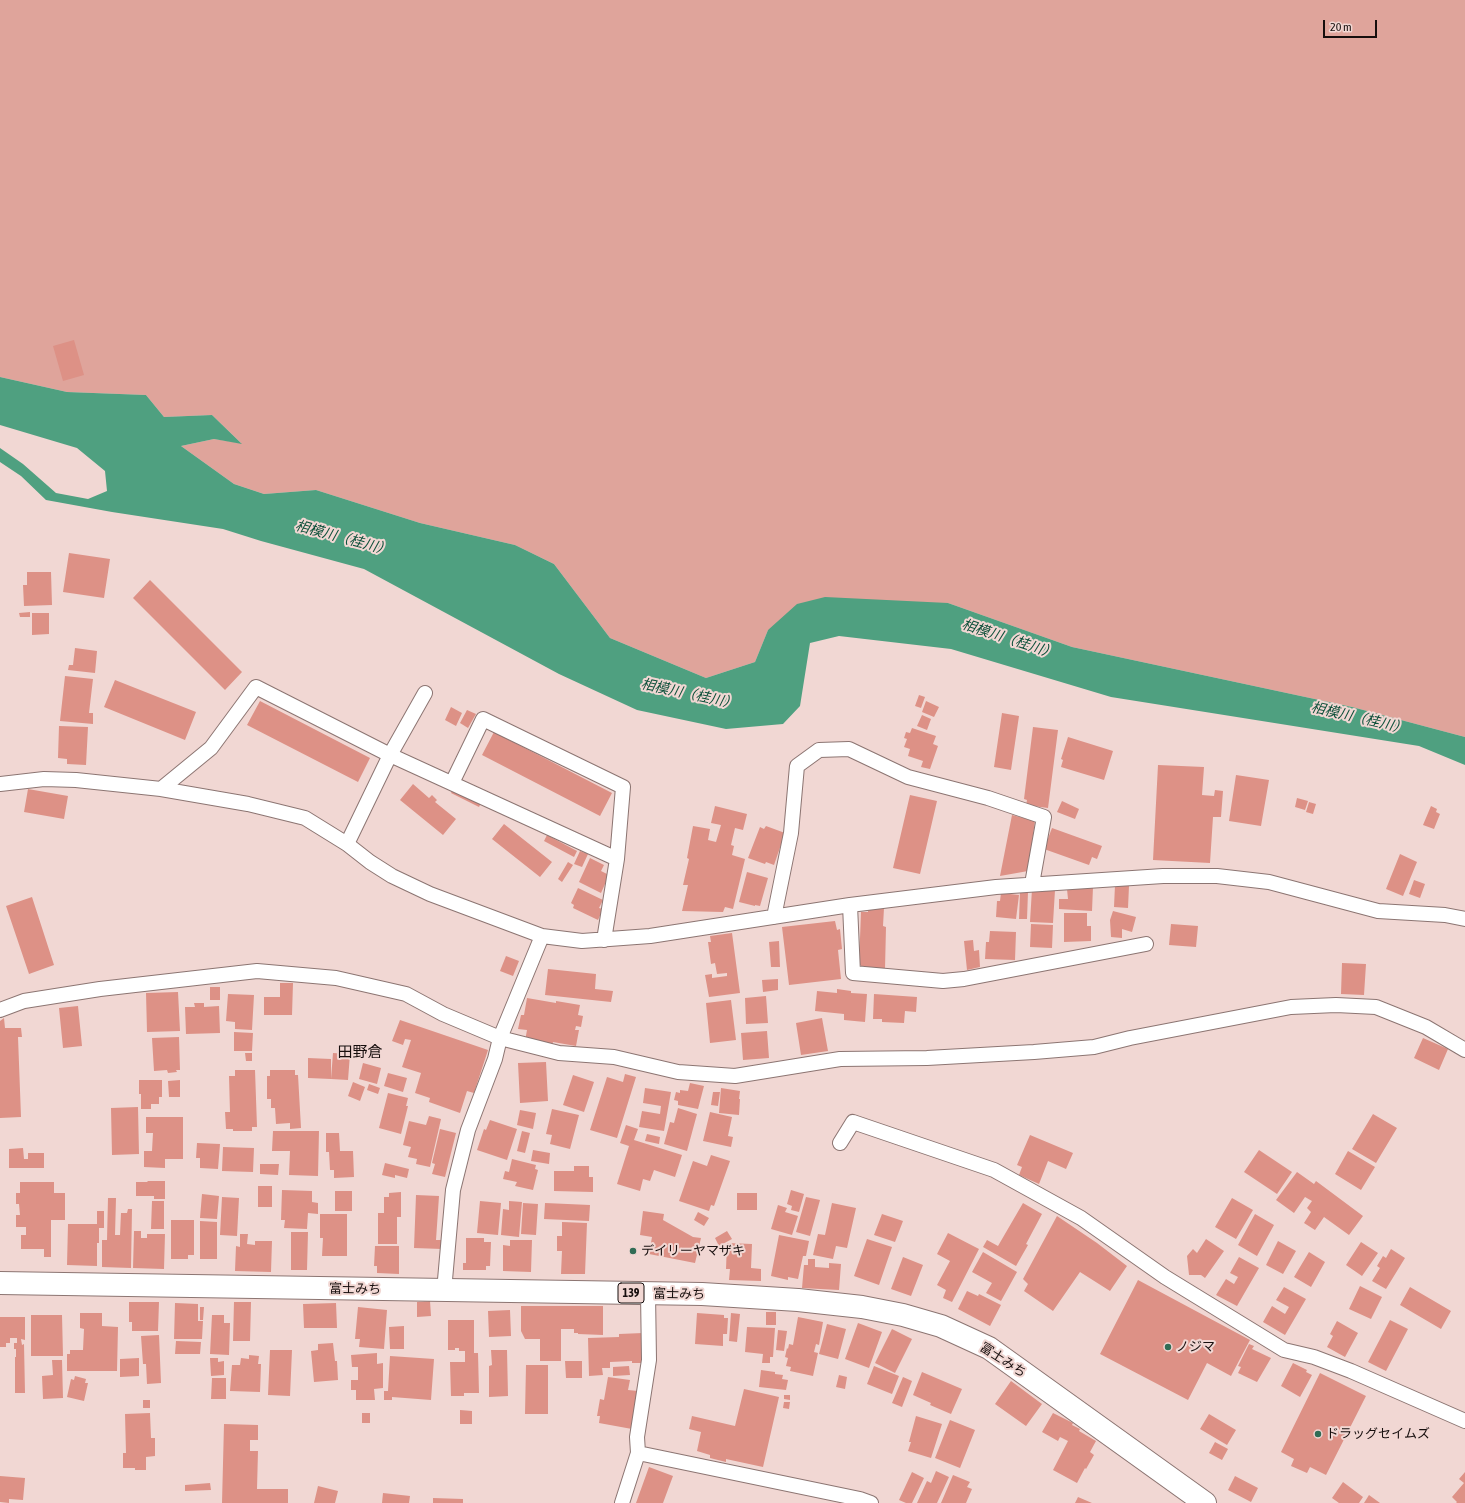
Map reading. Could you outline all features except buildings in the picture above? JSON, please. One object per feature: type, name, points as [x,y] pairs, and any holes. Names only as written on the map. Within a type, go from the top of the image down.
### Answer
[{"type":"highway","name":"富士みち","points":[[0,1283],[648,1293],[798,1300],[862,1307],[903,1315],[941,1326],[989,1348],[1205,1503]]},
{"type":"street","points":[[161,788],[211,748],[256,687],[390,755],[616,859]]},
{"type":"street","points":[[347,844],[390,755],[424,693]]},
{"type":"street","points":[[452,784],[483,719],[623,787],[616,859],[604,940]]},
{"type":"street","points":[[774,917],[790,833],[797,766],[819,750],[849,749],[908,777],[988,798],[1044,817],[1032,884]]},
{"type":"street","points":[[0,784],[44,779],[76,780],[161,788],[248,804],[305,818],[347,844],[370,862],[392,876],[423,891],[542,936],[582,941],[604,940],[698,929],[850,905],[996,887],[1163,876],[1217,876],[1269,882],[1378,911],[1445,915],[1465,919]]},
{"type":"street","points":[[850,905],[853,973],[943,981],[964,979],[1146,944]]},
{"type":"street","points":[[444,1291],[453,1190],[468,1130],[495,1059],[500,1038],[542,936]]},
{"type":"street","points":[[0,1010],[24,1001],[100,989],[257,971],[336,978],[406,994],[443,1014],[500,1038],[559,1053],[614,1057],[678,1072],[735,1076],[840,1059],[927,1058],[1034,1052],[1094,1046],[1291,1007],[1336,1005],[1376,1007],[1426,1027],[1465,1050]]},
{"type":"street","points":[[840,1143],[853,1122],[994,1170],[1081,1218],[1165,1277],[1284,1350],[1314,1357],[1351,1371],[1465,1421]]},
{"type":"street","points":[[622,1503],[638,1453],[637,1437],[649,1360],[648,1293]]},
{"type":"street","points":[[638,1453],[860,1499],[871,1503]]},
{"type":"shaded area","points":[[0,0],[1465,0],[1465,737],[1352,707],[1072,647],[948,603],[768,630],[755,662],[706,678],[610,638],[554,564],[515,545],[420,523],[316,490],[264,494],[234,484],[181,446],[214,439],[241,443],[212,415],[164,417],[146,395],[67,392],[0,377]]},
{"type":"water","name":"相模川（桂川）","points":[[0,377],[67,392],[146,395],[164,417],[212,415],[242,444],[214,439],[181,446],[234,484],[264,494],[316,490],[420,523],[515,545],[554,564],[610,638],[706,678],[755,662],[768,630],[797,604],[825,597],[948,603],[1072,647],[1352,707],[1465,737],[1465,765],[1419,746],[1111,697],[951,649],[839,636],[810,643],[800,706],[783,724],[726,729],[637,710],[559,674],[364,569],[223,529],[46,500],[21,476],[0,462],[0,448],[23,464],[56,493],[88,499],[107,491],[105,471],[77,448],[0,425]]},
{"type":"place","name":"デイリーヤマザキ","points":[[633,1251]]},
{"type":"place","name":"ノジマ","points":[[1168,1347]]},
{"type":"place","name":"ドラッグセイムズ","points":[[1318,1434]]},
{"type":"district","name":"田野倉","points":[[360,1052]]}]
